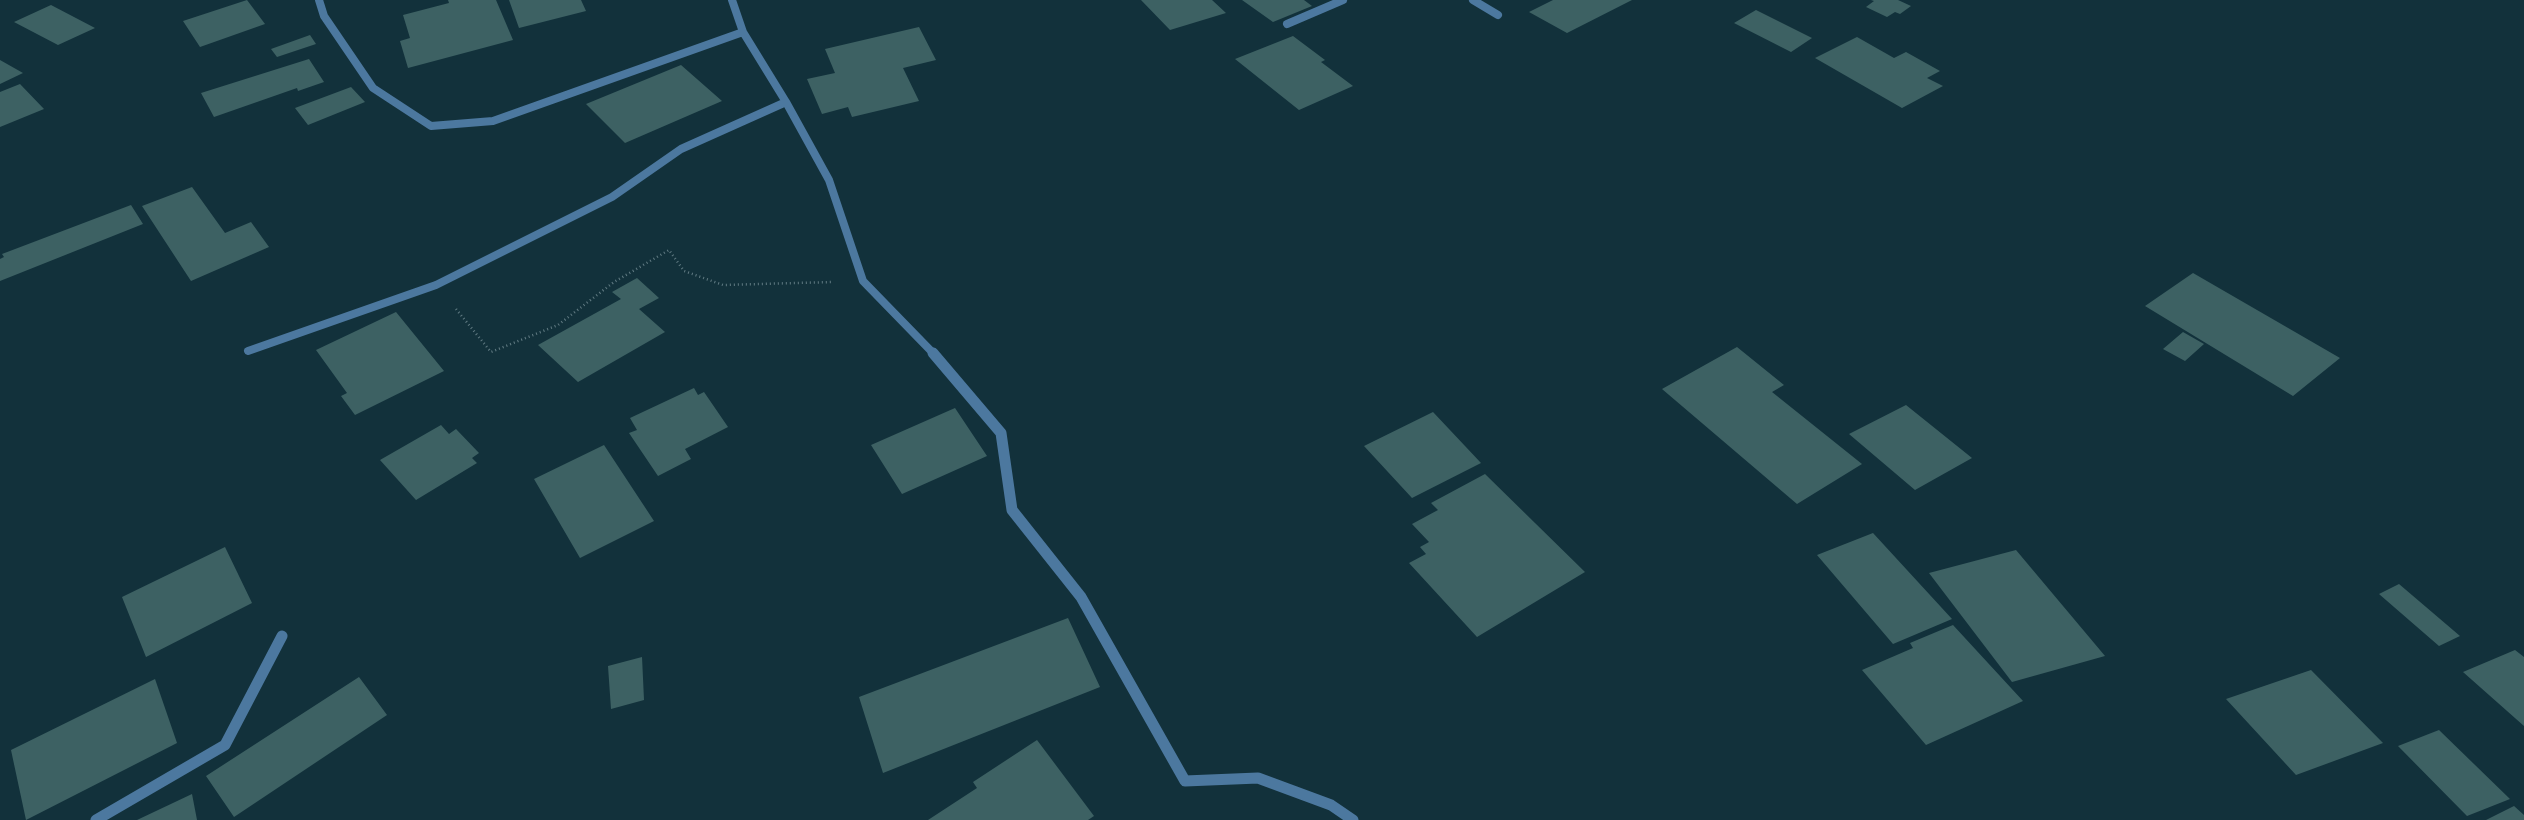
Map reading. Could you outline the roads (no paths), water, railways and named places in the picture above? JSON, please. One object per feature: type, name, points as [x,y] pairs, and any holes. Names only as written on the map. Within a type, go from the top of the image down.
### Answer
[{"type":"street","points":[[319,0],[324,16],[373,88],[431,126],[493,121],[743,32]]},
{"type":"street","points":[[732,0],[743,32],[786,102],[829,180],[863,281],[917,334],[1001,433],[1012,510],[1081,598],[1185,781],[1258,778],[1331,805],[1353,820]]},
{"type":"street","points":[[1286,24],[1343,0]]},
{"type":"street","points":[[1473,0],[1498,15]]},
{"type":"street","points":[[248,351],[436,285],[612,197],[681,149],[786,102]]},
{"type":"street","points":[[96,820],[225,745],[282,636]]}]
